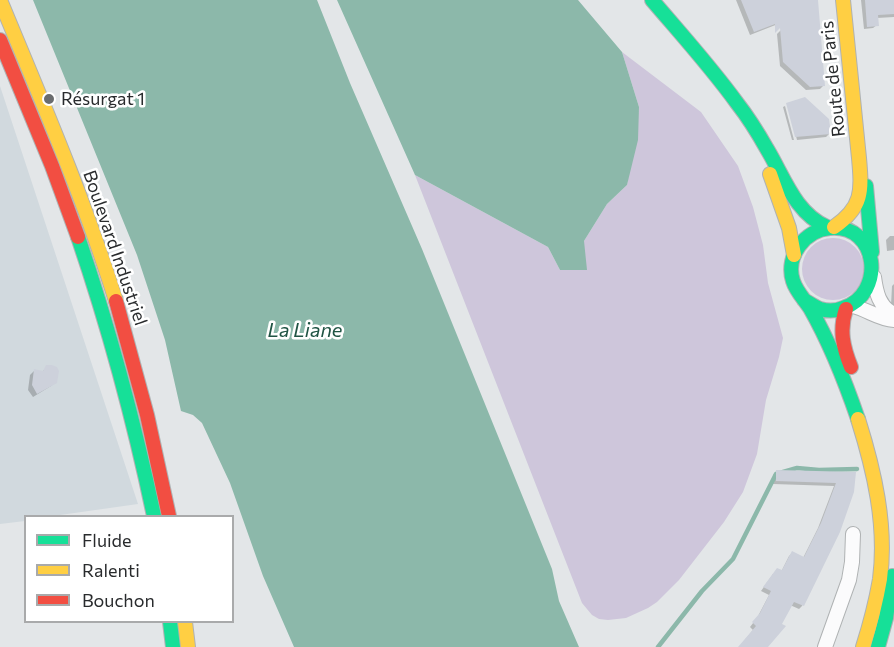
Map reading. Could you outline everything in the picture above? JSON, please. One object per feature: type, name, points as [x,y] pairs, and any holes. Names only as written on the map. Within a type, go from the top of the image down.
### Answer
[{"type":"street","name":"Boulevard Industriel","points":[[0,0],[72,176],[105,267],[140,386],[169,515]]},
{"type":"street","points":[[652,0],[729,91],[774,159],[808,218],[855,233],[872,252],[875,265],[871,287],[866,296],[849,308],[841,329],[843,346],[875,428],[888,485],[893,571],[890,619],[878,647]]},
{"type":"street","name":"Route de Paris","points":[[831,227],[848,217],[857,202],[860,185],[859,154],[843,0]]},
{"type":"street","name":"Boulevard Industriel","points":[[0,39],[68,209],[105,317],[131,411],[154,515]]},
{"type":"street","points":[[753,126],[786,219],[794,255]]},
{"type":"street","name":"Route de Paris","points":[[859,154],[866,184],[872,252]]},
{"type":"street","points":[[831,227],[816,231],[807,237],[799,245],[791,266],[797,291],[824,336],[850,396],[865,439],[873,475],[880,520],[881,560],[876,598],[863,647]]},
{"type":"street","points":[[874,277],[880,302],[887,311],[894,314]]},
{"type":"street","points":[[804,300],[822,310],[862,309],[884,319],[894,320]]},
{"type":"street","points":[[825,647],[849,580],[853,534]]},
{"type":"street","points":[[170,623],[173,647]]},
{"type":"street","points":[[185,623],[188,647]]},
{"type":"shaded area","points":[[622,52],[701,112],[738,166],[753,207],[763,245],[768,283],[783,338],[766,400],[757,454],[743,492],[724,522],[679,580],[657,602],[626,618],[608,620],[592,615],[582,603],[415,175],[548,247],[560,270],[584,241],[607,204],[627,185],[639,107]]},
{"type":"shaded area","points":[[0,86],[138,504],[60,515],[24,515],[24,521],[0,524]]},
{"type":"shaded area","points":[[827,238],[839,238],[855,247],[862,257],[864,269],[862,281],[855,291],[839,300],[827,300],[816,295],[807,286],[802,275],[802,263],[807,252],[816,243]]},
{"type":"water","name":"La Liane","points":[[33,0],[317,0],[350,83],[422,249],[552,569],[559,601],[579,647],[294,647],[263,576],[230,483],[202,423],[193,415],[181,411],[165,340],[137,255]]},
{"type":"water","points":[[337,0],[578,0],[622,52],[639,107],[638,140],[627,185],[607,204],[584,241],[587,270],[560,270],[548,247],[415,175]]},
{"type":"building","points":[[741,0],[818,0],[825,86],[810,87],[783,62],[780,28],[775,33],[775,24],[754,32]]},
{"type":"building","points":[[865,0],[894,0],[894,14],[878,15],[879,26],[867,27]]},
{"type":"building","points":[[805,97],[829,119],[831,134],[795,137],[786,103]]},
{"type":"building","points":[[46,365],[57,367],[59,371],[57,383],[37,394],[32,385],[34,369],[43,371]]},
{"type":"building","points":[[776,470],[856,472],[854,492],[840,532],[804,606],[794,602],[782,624],[786,626],[768,647],[738,647],[756,626],[752,622],[760,613],[771,591],[763,587],[777,568],[782,570],[792,551],[804,557],[821,523],[836,483],[776,481]]},
{"type":"waterway","points":[[658,647],[702,591],[733,559],[776,474],[797,468],[857,469]]},
{"type":"traffic: fast","points":[[652,0],[745,114],[798,204],[816,221],[827,227]]},
{"type":"traffic: fast","points":[[866,186],[872,252]]},
{"type":"traffic: fast","points":[[804,300],[806,301],[810,304],[820,309],[831,310],[843,308],[857,300],[866,289],[871,275],[871,261],[867,248],[859,237],[846,230],[830,228],[813,234],[799,246],[792,262],[791,272],[796,288],[800,295],[810,308],[831,348],[858,419]]},
{"type":"traffic: fast","points":[[78,237],[120,375],[154,515]]},
{"type":"traffic: fast","points":[[878,647],[886,618],[892,576]]},
{"type":"traffic: fast","points":[[170,623],[173,647]]},
{"type":"traffic: slow","points":[[0,0],[76,187],[116,301]]},
{"type":"traffic: slow","points":[[834,227],[851,212],[860,189],[843,0]]},
{"type":"traffic: slow","points":[[770,174],[789,228],[794,255]]},
{"type":"traffic: slow","points":[[858,419],[874,478],[882,538],[880,579],[863,647]]},
{"type":"traffic: slow","points":[[185,623],[188,647]]},
{"type":"traffic: jam","points":[[0,40],[52,166],[78,237]]},
{"type":"traffic: jam","points":[[116,301],[147,415],[169,515]]},
{"type":"traffic: jam","points":[[846,309],[843,338],[851,367]]},
{"type":"place","name":"Résurgat 1","points":[[49,99]]}]
